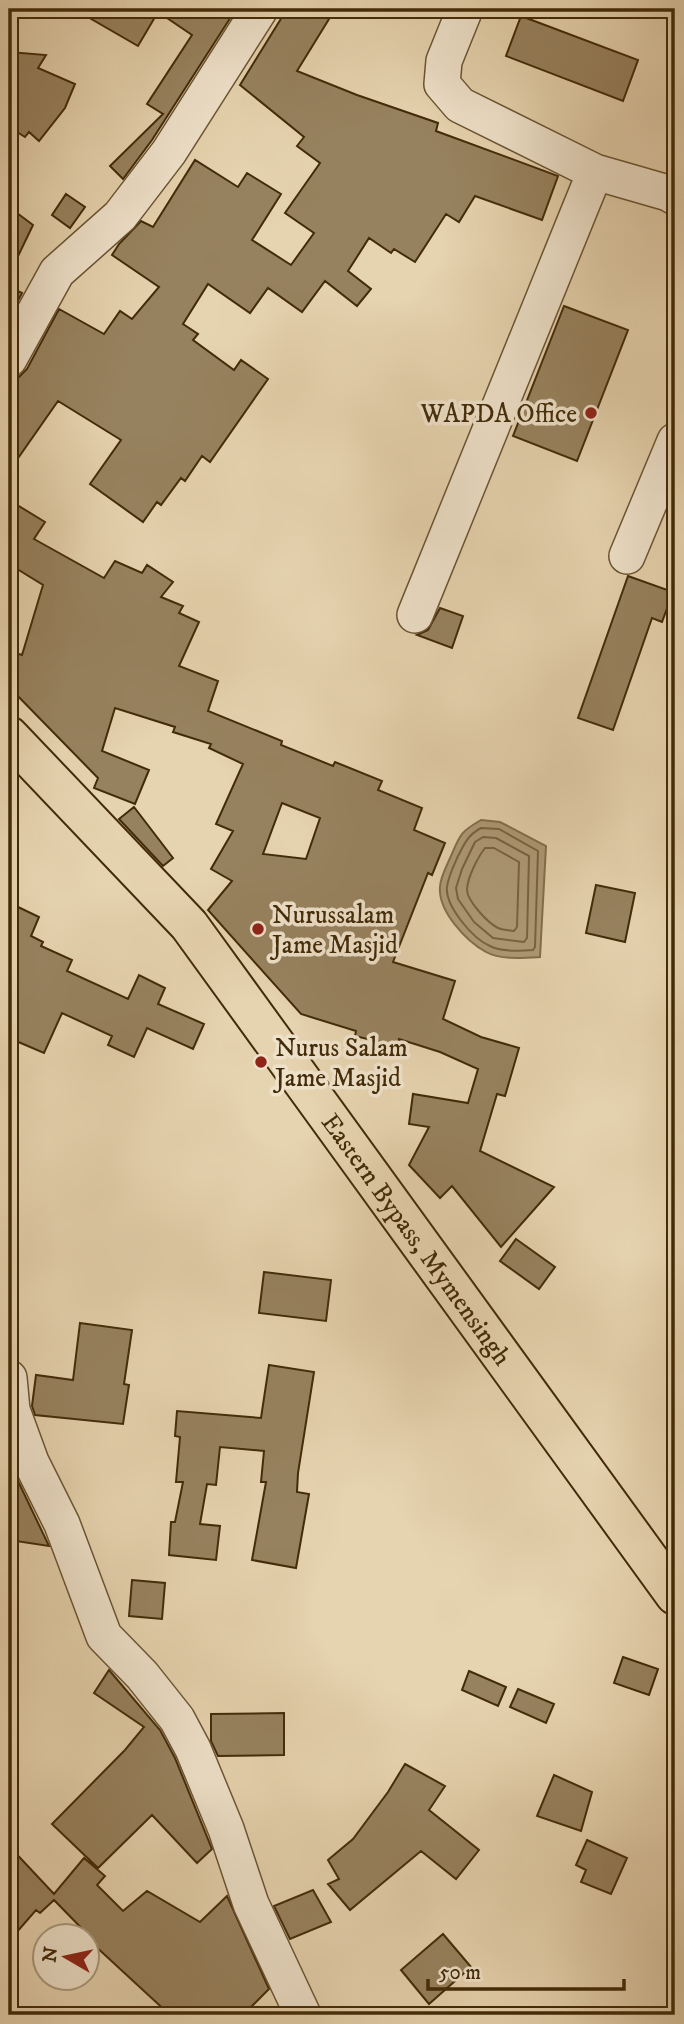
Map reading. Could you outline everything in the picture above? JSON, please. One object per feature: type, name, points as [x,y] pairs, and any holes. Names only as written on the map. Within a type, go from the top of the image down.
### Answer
[{"type":"highway","name":"Eastern Bypass, Mymensingh","points":[[9,736],[189,925],[675,1595]]},
{"type":"street","points":[[9,359],[57,272],[120,216],[166,156],[260,9]]},
{"type":"street","points":[[465,9],[444,61],[442,84],[460,105],[595,172],[673,188]]},
{"type":"street","points":[[415,615],[595,172]]},
{"type":"street","points":[[627,556],[675,441]]},
{"type":"street","points":[[9,1378],[12,1410],[30,1462],[62,1524],[104,1636],[142,1675],[177,1719],[193,1749],[226,1829],[251,1904],[303,2015]]},
{"type":"water","points":[[481,820],[500,822],[546,846],[540,957],[505,957],[486,952],[462,933],[444,906],[440,887],[446,867],[461,835]]},
{"type":"building","points":[[74,9],[236,9],[152,140],[123,179],[110,166],[163,114],[147,104],[192,35],[158,12],[138,46]]},
{"type":"building","points":[[287,9],[314,9],[329,19],[297,71],[438,123],[436,131],[558,176],[542,220],[475,196],[459,222],[446,214],[415,262],[394,249],[391,253],[369,238],[348,271],[371,289],[357,306],[325,281],[302,312],[268,288],[250,313],[208,284],[183,324],[198,334],[193,340],[234,370],[241,360],[268,379],[210,462],[202,456],[185,481],[181,478],[161,505],[157,502],[143,522],[90,484],[121,440],[58,401],[9,471],[9,379],[19,377],[27,369],[59,309],[104,334],[120,311],[132,319],[159,287],[112,255],[141,221],[153,227],[195,160],[238,187],[247,173],[281,194],[252,240],[291,265],[314,233],[285,213],[320,163],[297,146],[304,137],[240,85]]},
{"type":"building","points":[[521,16],[638,60],[623,101],[506,56]]},
{"type":"building","points":[[9,52],[46,55],[38,68],[75,84],[65,108],[39,141],[29,132],[25,137],[9,127]]},
{"type":"building","points":[[66,194],[85,207],[70,228],[52,215]]},
{"type":"building","points":[[9,207],[33,225],[9,275]]},
{"type":"building","points":[[9,287],[22,293],[9,318]]},
{"type":"building","points":[[564,306],[628,330],[577,461],[513,436]]},
{"type":"building","points":[[9,500],[45,522],[34,539],[104,578],[115,561],[142,573],[147,565],[173,582],[161,597],[183,606],[179,613],[199,622],[179,666],[218,681],[208,711],[282,741],[281,745],[333,766],[335,762],[382,781],[378,790],[422,808],[414,830],[445,843],[432,875],[428,873],[393,962],[455,981],[443,1019],[481,1037],[519,1048],[505,1096],[497,1094],[480,1151],[554,1187],[501,1247],[452,1186],[440,1198],[409,1165],[429,1127],[409,1124],[413,1094],[468,1103],[478,1069],[440,1052],[399,1039],[397,1046],[355,1036],[356,1031],[301,1014],[208,910],[232,881],[211,869],[233,831],[216,824],[243,764],[209,748],[211,744],[173,732],[175,727],[115,708],[102,751],[149,770],[135,804],[94,788],[98,778],[9,687],[9,651],[22,655],[43,585],[9,564]],"holes":[[[282,803],[320,818],[306,859],[263,854]]]},
{"type":"building","points":[[628,576],[673,592],[662,622],[652,618],[613,730],[578,718]]},
{"type":"building","points":[[440,608],[463,616],[452,648],[417,635],[428,630]]},
{"type":"building","points":[[134,807],[173,858],[163,866],[119,819]]},
{"type":"building","points":[[596,885],[635,893],[625,942],[586,933]]},
{"type":"building","points":[[16,906],[39,917],[31,936],[43,942],[41,946],[72,960],[67,971],[128,999],[139,975],[165,988],[158,1004],[204,1024],[193,1049],[147,1028],[134,1057],[108,1045],[112,1036],[62,1013],[44,1053],[9,1038],[9,922]]},
{"type":"building","points":[[516,1239],[555,1267],[539,1289],[500,1261]]},
{"type":"building","points":[[264,1272],[331,1280],[326,1321],[259,1313]]},
{"type":"building","points":[[80,1323],[132,1330],[124,1384],[129,1385],[123,1424],[35,1415],[32,1406],[36,1375],[73,1380]]},
{"type":"building","points":[[269,1365],[314,1372],[298,1473],[297,1492],[309,1494],[296,1568],[252,1560],[266,1482],[261,1482],[264,1451],[220,1447],[216,1485],[207,1484],[200,1524],[220,1526],[216,1560],[169,1555],[171,1522],[175,1522],[183,1482],[176,1482],[180,1437],[175,1436],[177,1411],[261,1418]]},
{"type":"building","points":[[9,1480],[18,1481],[49,1546],[9,1540]]},
{"type":"building","points":[[132,1580],[165,1583],[162,1619],[129,1616]]},
{"type":"building","points":[[623,1657],[658,1669],[649,1695],[614,1683]]},
{"type":"building","points":[[109,1670],[160,1730],[175,1758],[212,1849],[197,1863],[152,1815],[98,1868],[52,1824],[144,1727],[94,1693]]},
{"type":"building","points":[[469,1671],[506,1687],[498,1706],[462,1690]]},
{"type":"building","points":[[518,1689],[554,1704],[546,1723],[510,1707]]},
{"type":"building","points":[[284,1713],[284,1755],[218,1756],[211,1741],[211,1714]]},
{"type":"building","points":[[405,1764],[445,1786],[429,1810],[479,1850],[456,1879],[421,1851],[350,1910],[328,1884],[339,1879],[328,1860],[353,1839]]},
{"type":"building","points":[[554,1775],[592,1792],[581,1831],[537,1816]]},
{"type":"building","points":[[587,1840],[627,1858],[611,1894],[581,1882],[586,1870],[576,1865]]},
{"type":"building","points":[[9,1846],[54,1894],[84,1858],[105,1876],[97,1885],[123,1911],[147,1891],[200,1922],[227,1896],[269,1989],[243,2015],[170,2015],[102,1952],[102,1923],[76,1923],[54,1900],[40,1913],[36,1910],[9,1941]]},
{"type":"building","points":[[313,1890],[331,1922],[290,1939],[274,1906]]},
{"type":"building","points":[[443,1934],[471,1967],[429,2004],[401,1970]]},
{"type":"place","name":"WAPDA Office","points":[[591,413]]},
{"type":"place","name":"Nurussalam Jame Masjid","points":[[258,929]]},
{"type":"place","name":"Nurus Salam Jame Masjid","points":[[261,1062]]}]
